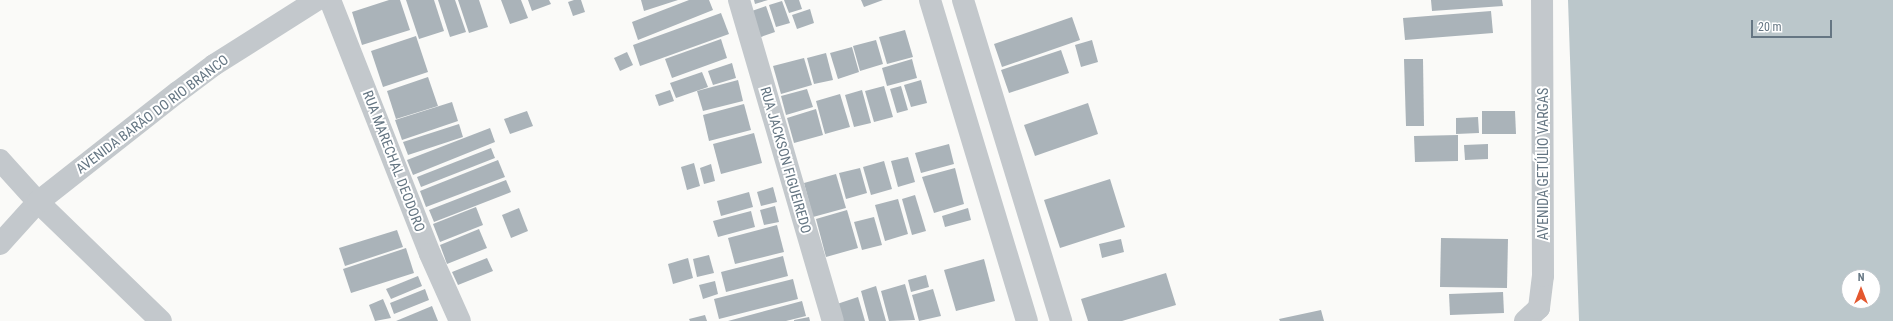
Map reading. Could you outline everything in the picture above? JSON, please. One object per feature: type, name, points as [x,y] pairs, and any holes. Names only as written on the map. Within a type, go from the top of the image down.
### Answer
[{"type":"street","name":"AVENIDA BARÃO DO RIO BRANCO","points":[[0,244],[38,202],[214,65],[317,0]]},
{"type":"street","name":"RUA MARECHAL DEODORO","points":[[330,0],[430,254],[460,321]]},
{"type":"street","name":"RUA JACKSON FIGUEIREDO","points":[[739,0],[833,321]]},
{"type":"street","points":[[930,0],[1027,321]]},
{"type":"street","points":[[962,0],[1060,321]]},
{"type":"street","name":"AVENIDA GETÚLIO VARGAS","points":[[1525,321],[1539,308],[1543,276],[1542,0]]},
{"type":"street","points":[[0,160],[38,202],[161,321]]},
{"type":"shaded area","points":[[1568,0],[1893,0],[1893,321],[1579,321]]},
{"type":"building","points":[[389,0],[400,0],[410,30],[362,45],[352,12]]},
{"type":"building","points":[[406,0],[434,0],[444,31],[419,39]]},
{"type":"building","points":[[438,0],[455,0],[466,32],[450,37]]},
{"type":"building","points":[[458,0],[479,0],[488,27],[469,33]]},
{"type":"building","points":[[501,0],[521,0],[528,18],[510,24]]},
{"type":"building","points":[[528,0],[549,0],[551,4],[532,11]]},
{"type":"building","points":[[581,0],[585,12],[573,16],[568,2]]},
{"type":"building","points":[[641,0],[678,0],[644,11]]},
{"type":"building","points":[[689,0],[709,0],[713,10],[638,40],[632,22]]},
{"type":"building","points":[[754,0],[768,0],[755,4]]},
{"type":"building","points":[[784,0],[799,0],[802,9],[789,13]]},
{"type":"building","points":[[861,0],[883,0],[864,7]]},
{"type":"building","points":[[1431,0],[1502,0],[1503,6],[1432,11]]},
{"type":"building","points":[[782,1],[790,23],[776,27],[769,5]]},
{"type":"building","points":[[766,6],[775,32],[758,38],[749,12]]},
{"type":"building","points":[[810,9],[814,23],[797,29],[792,15]]},
{"type":"building","points":[[1491,11],[1493,33],[1405,40],[1403,18]]},
{"type":"building","points":[[721,13],[729,34],[640,66],[633,45]]},
{"type":"building","points":[[1072,17],[1080,40],[1002,67],[994,44]]},
{"type":"building","points":[[905,30],[913,57],[887,64],[879,37]]},
{"type":"building","points":[[416,36],[428,72],[383,87],[371,51]]},
{"type":"building","points":[[721,39],[727,58],[672,78],[665,59]]},
{"type":"building","points":[[876,40],[883,64],[860,71],[853,46]]},
{"type":"building","points":[[1092,40],[1098,62],[1081,67],[1075,45]]},
{"type":"building","points":[[852,47],[859,72],[838,79],[830,53]]},
{"type":"building","points":[[1061,50],[1069,73],[1009,93],[1001,70]]},
{"type":"building","points":[[627,52],[633,65],[620,71],[614,58]]},
{"type":"building","points":[[826,53],[833,80],[814,84],[807,58]]},
{"type":"building","points":[[804,58],[812,85],[781,94],[773,66]]},
{"type":"building","points":[[912,59],[917,78],[887,86],[882,68]]},
{"type":"building","points":[[1404,59],[1423,59],[1424,126],[1406,126]]},
{"type":"building","points":[[732,63],[736,78],[713,85],[708,71]]},
{"type":"building","points":[[702,72],[708,87],[676,98],[670,83]]},
{"type":"building","points":[[428,77],[438,106],[396,119],[387,91]]},
{"type":"building","points":[[738,80],[743,101],[703,111],[697,91]]},
{"type":"building","points":[[921,80],[927,103],[911,107],[904,85]]},
{"type":"building","points":[[884,86],[893,117],[874,122],[865,91]]},
{"type":"building","points":[[901,86],[908,110],[897,113],[890,89]]},
{"type":"building","points":[[807,89],[813,107],[786,115],[781,96]]},
{"type":"building","points":[[670,90],[674,101],[659,106],[655,95]]},
{"type":"building","points":[[862,90],[871,123],[854,127],[845,95]]},
{"type":"building","points":[[840,94],[850,127],[825,134],[816,101]]},
{"type":"building","points":[[452,102],[458,121],[402,140],[395,120]]},
{"type":"building","points":[[1088,103],[1098,134],[1035,156],[1024,125]]},
{"type":"building","points":[[744,104],[751,130],[709,141],[703,115]]},
{"type":"building","points":[[816,109],[823,135],[794,143],[787,118]]},
{"type":"building","points":[[527,111],[533,126],[510,134],[504,119]]},
{"type":"building","points":[[1482,111],[1515,111],[1516,134],[1482,134]]},
{"type":"building","points":[[1478,117],[1479,133],[1456,134],[1456,118]]},
{"type":"building","points":[[459,124],[463,137],[408,155],[403,142]]},
{"type":"building","points":[[490,128],[495,142],[413,175],[407,160]]},
{"type":"building","points":[[754,133],[762,163],[721,174],[713,144]]},
{"type":"building","points":[[1458,135],[1458,161],[1415,162],[1414,136]]},
{"type":"building","points":[[949,144],[954,164],[921,173],[915,153]]},
{"type":"building","points":[[1488,144],[1488,159],[1465,160],[1464,145]]},
{"type":"building","points":[[491,148],[495,158],[421,187],[417,177]]},
{"type":"building","points":[[908,157],[915,182],[898,187],[891,161]]},
{"type":"building","points":[[498,160],[505,177],[426,207],[420,191]]},
{"type":"building","points":[[884,161],[892,189],[871,195],[863,167]]},
{"type":"building","points":[[694,163],[700,186],[687,190],[681,167]]},
{"type":"building","points":[[711,164],[715,181],[704,184],[700,168]]},
{"type":"building","points":[[860,168],[867,193],[846,199],[839,173]]},
{"type":"building","points":[[955,168],[964,204],[934,213],[922,177]]},
{"type":"building","points":[[836,174],[846,208],[813,217],[804,183]]},
{"type":"building","points":[[1110,179],[1125,227],[1060,248],[1044,200]]},
{"type":"building","points":[[506,180],[511,192],[434,222],[429,210]]},
{"type":"building","points":[[773,187],[777,202],[761,206],[757,192]]},
{"type":"building","points":[[749,192],[753,207],[721,216],[717,201]]},
{"type":"building","points":[[915,195],[926,231],[912,235],[902,199]]},
{"type":"building","points":[[898,199],[908,234],[885,241],[875,205]]},
{"type":"building","points":[[775,206],[779,222],[764,225],[760,210]]},
{"type":"building","points":[[476,207],[483,225],[440,242],[433,224]]},
{"type":"building","points":[[519,208],[528,231],[511,238],[502,215]]},
{"type":"building","points":[[968,208],[971,220],[945,227],[942,216]]},
{"type":"building","points":[[847,210],[858,248],[826,257],[816,219]]},
{"type":"building","points":[[751,211],[755,227],[718,237],[713,221]]},
{"type":"building","points":[[874,217],[882,245],[862,250],[854,222]]},
{"type":"building","points":[[777,225],[784,252],[735,264],[728,238]]},
{"type":"building","points":[[479,229],[487,248],[447,264],[440,245]]},
{"type":"building","points":[[397,230],[403,247],[345,266],[339,248]]},
{"type":"building","points":[[1441,238],[1508,239],[1507,288],[1440,287]]},
{"type":"building","points":[[1121,239],[1124,252],[1102,258],[1099,244]]},
{"type":"building","points":[[406,248],[414,273],[351,293],[343,269]]},
{"type":"building","points":[[709,255],[714,273],[697,277],[693,259]]},
{"type":"building","points":[[783,256],[788,276],[726,292],[721,272]]},
{"type":"building","points":[[487,258],[493,271],[458,285],[452,272]]},
{"type":"building","points":[[688,258],[693,278],[673,284],[668,264]]},
{"type":"building","points":[[984,259],[995,301],[956,311],[944,270]]},
{"type":"building","points":[[1166,273],[1176,305],[1122,321],[1088,321],[1081,299]]},
{"type":"building","points":[[926,275],[929,287],[911,292],[908,280]]},
{"type":"building","points":[[418,276],[422,286],[391,299],[386,289]]},
{"type":"building","points":[[793,279],[798,299],[719,319],[714,299]]},
{"type":"building","points":[[715,281],[718,294],[703,299],[699,285]]},
{"type":"building","points":[[905,284],[915,320],[889,321],[881,291]]},
{"type":"building","points":[[876,286],[886,321],[869,321],[861,291]]},
{"type":"building","points":[[425,289],[429,300],[394,314],[390,303]]},
{"type":"building","points":[[933,289],[941,316],[919,321],[912,295]]},
{"type":"building","points":[[1503,292],[1504,313],[1450,315],[1449,294]]},
{"type":"building","points":[[858,297],[865,321],[842,321],[837,304]]},
{"type":"building","points":[[383,299],[391,318],[375,321],[369,305]]},
{"type":"building","points":[[802,301],[806,316],[786,321],[728,321]]},
{"type":"building","points":[[432,306],[438,321],[396,321]]},
{"type":"building","points":[[1321,310],[1324,321],[1280,321],[1279,319]]},
{"type":"building","points":[[705,315],[707,321],[690,321],[689,319]]},
{"type":"building","points":[[809,317],[810,321],[794,321],[794,320]]}]
